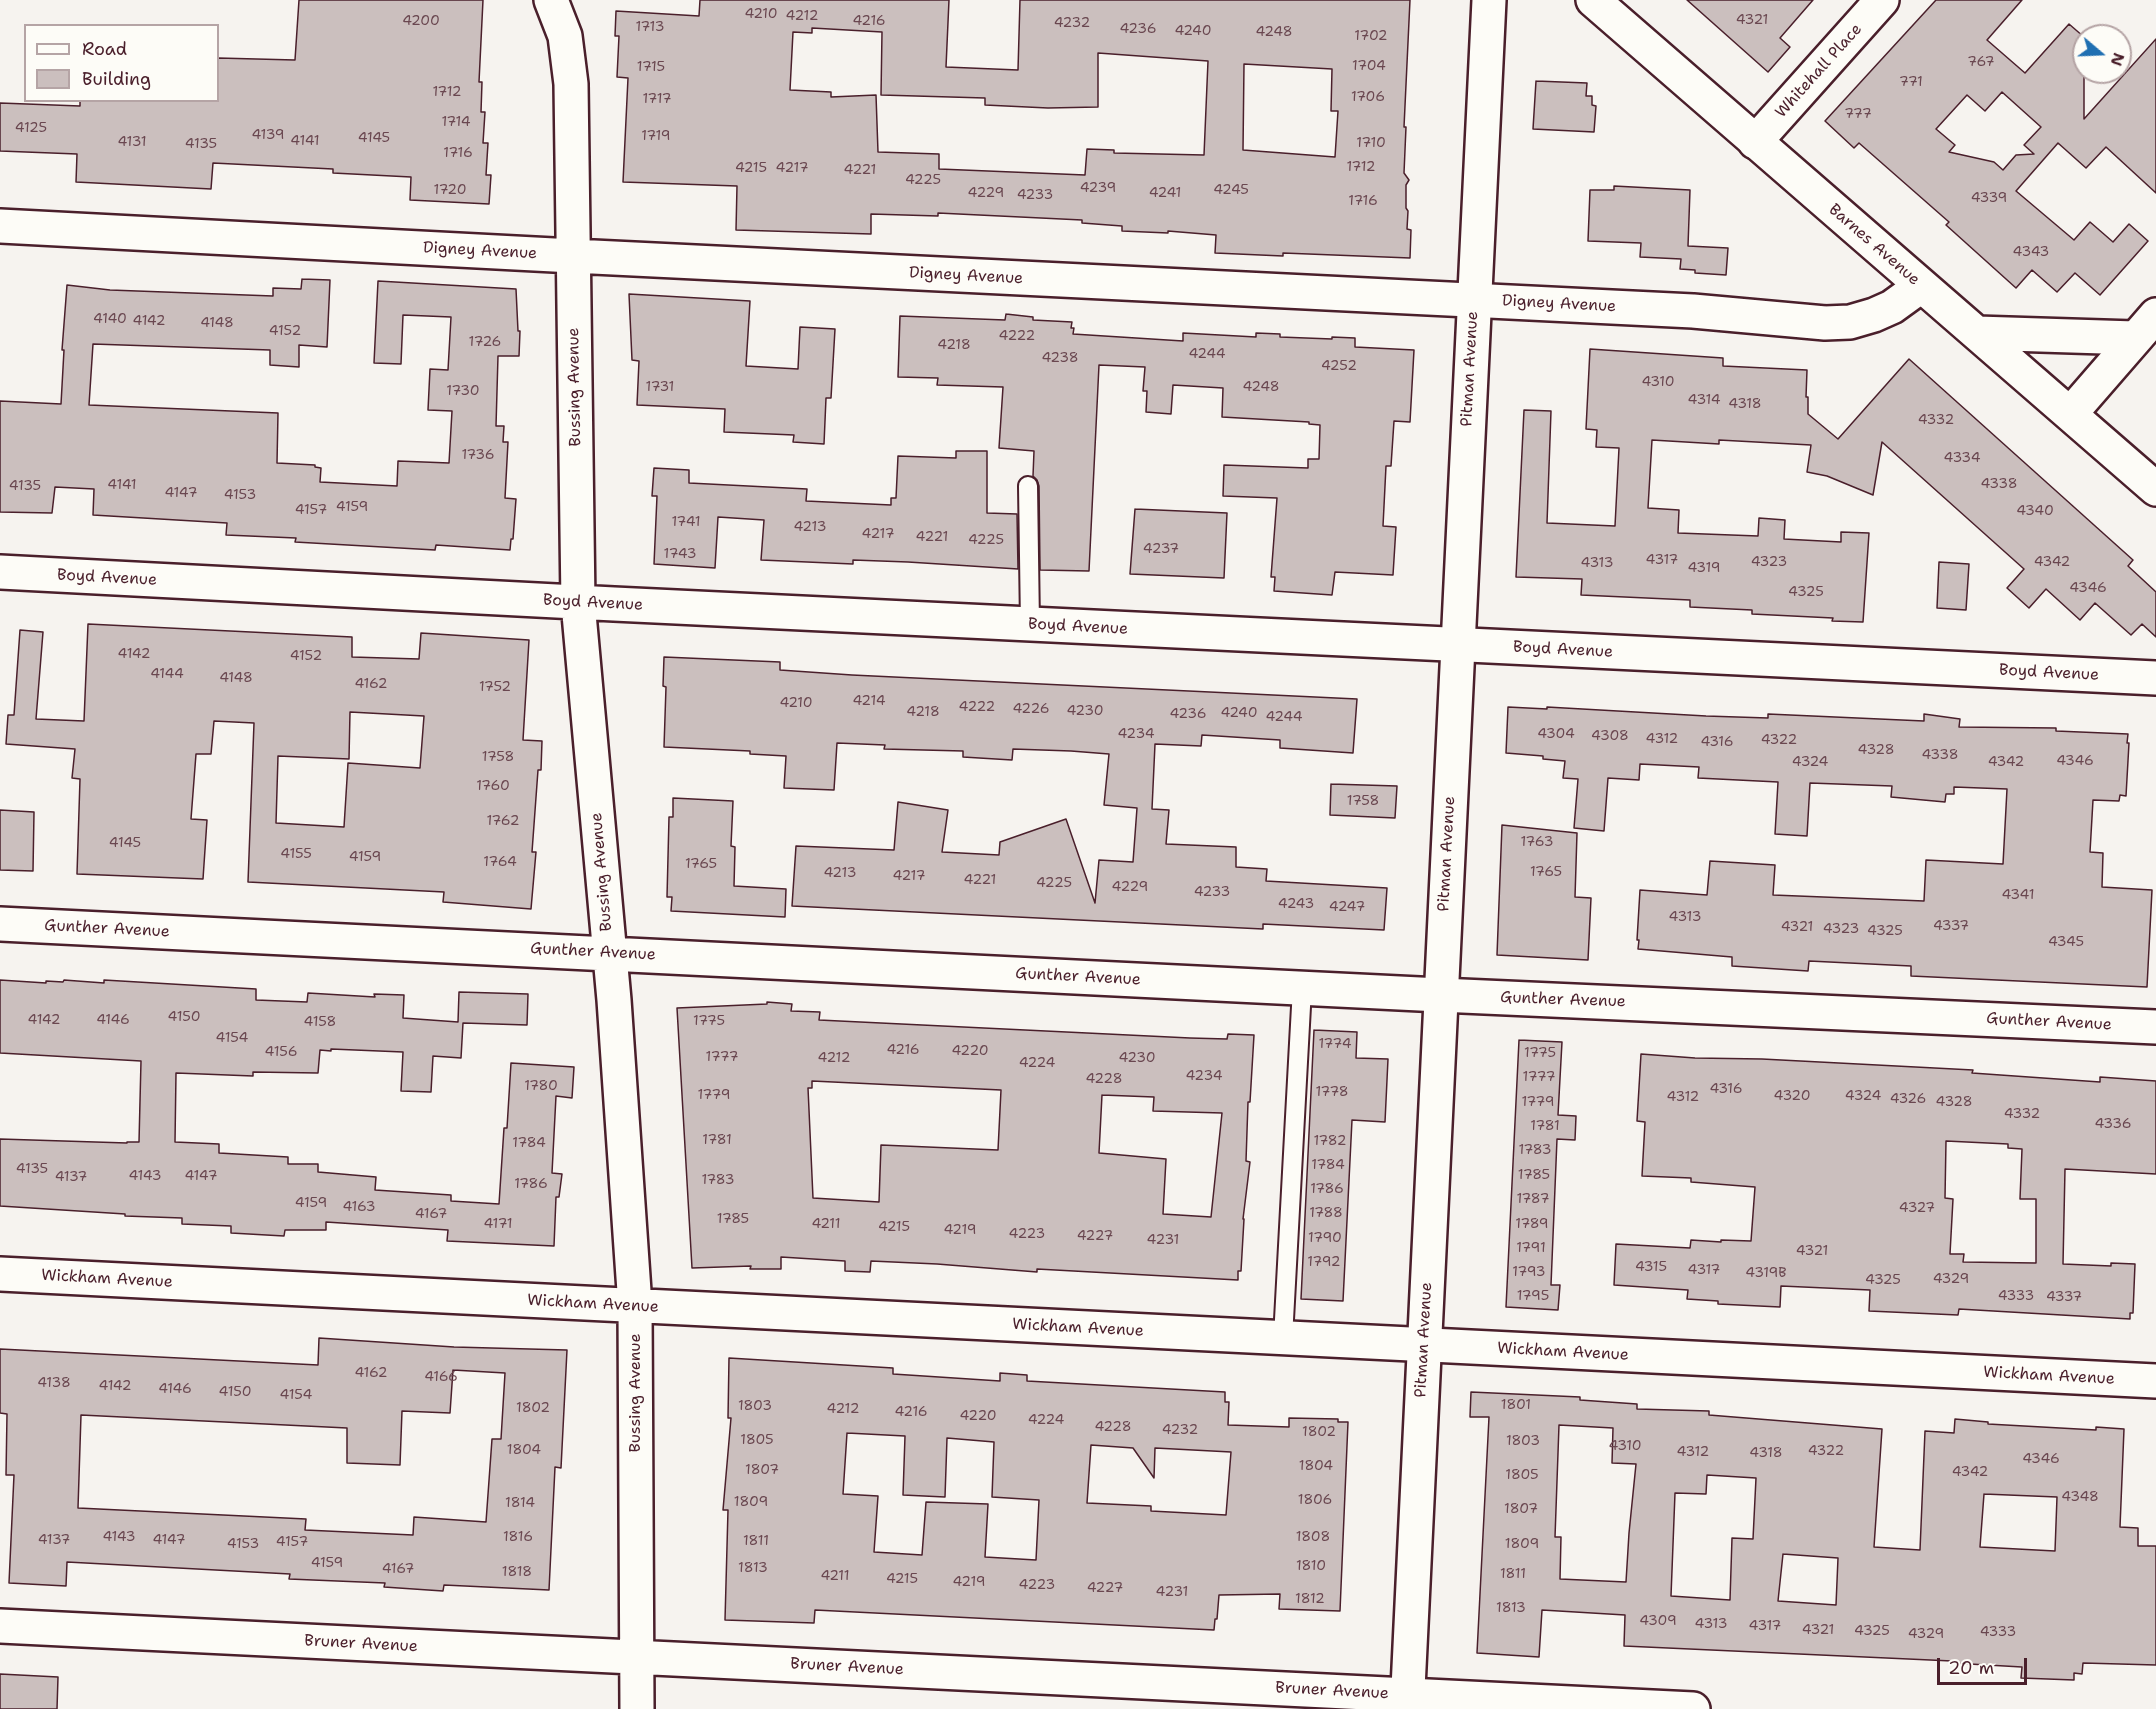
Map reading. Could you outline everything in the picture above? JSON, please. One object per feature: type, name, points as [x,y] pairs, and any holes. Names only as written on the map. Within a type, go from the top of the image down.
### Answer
[{"type":"street","name":"Bussing Avenue","points":[[551,0],[565,36]]},
{"type":"street","name":"Bussing Avenue","points":[[567,0],[565,36],[571,84],[578,603],[615,1011],[635,1306],[637,1709]]},
{"type":"street","name":"Pitman Avenue","points":[[1408,1702],[1489,0]]},
{"type":"street","name":"Barnes Avenue","points":[[1593,0],[2156,489]]},
{"type":"street","name":"Whitehall Place","points":[[1755,142],[1882,0]]},
{"type":"street","name":"Digney Avenue","points":[[0,226],[1693,311],[1825,323],[1850,322],[1874,315],[1892,307],[1921,286]]},
{"type":"street","points":[[1977,333],[2145,327]]},
{"type":"street","points":[[2071,413],[2145,327]]},
{"type":"street","name":"Boyd Avenue","points":[[0,572],[578,603],[2156,678]]},
{"type":"street","name":"Gunther Avenue","points":[[0,924],[1440,995],[2156,1027]]},
{"type":"street","name":"Wickham Avenue","points":[[0,1274],[2156,1381]]},
{"type":"street","name":"Bruner Avenue","points":[[0,1626],[636,1657],[1408,1702],[1693,1709]]},
{"type":"lane","points":[[1028,486],[1030,624]]},
{"type":"lane","points":[[1284,1338],[1302,988]]},
{"type":"building","points":[[299,0],[483,0],[479,82],[482,82],[481,112],[485,112],[483,143],[488,143],[486,175],[491,175],[489,204],[410,200],[411,177],[333,173],[333,169],[213,163],[211,189],[76,182],[77,154],[0,151],[0,103],[80,106],[80,102],[219,102],[219,58],[295,60]]},
{"type":"building","points":[[700,0],[949,0],[946,67],[1018,70],[1020,0],[1410,0],[1404,173],[1409,180],[1406,185],[1406,208],[1408,211],[1407,229],[1411,230],[1410,258],[1215,253],[1216,235],[1168,231],[1168,233],[1122,231],[1122,226],[1082,223],[1082,220],[938,213],[938,216],[871,214],[871,234],[736,230],[737,186],[623,182],[628,78],[617,77],[619,36],[615,36],[616,11],[699,16]],"holes":[[[812,28],[882,32],[881,95],[985,98],[985,105],[1048,108],[1098,107],[1098,53],[1208,61],[1204,155],[1114,153],[1114,150],[1087,149],[1085,175],[939,169],[939,154],[878,152],[876,95],[831,97],[831,92],[790,90],[793,32],[812,33]],[[1244,64],[1332,69],[1331,111],[1338,111],[1335,157],[1243,150]]]},
{"type":"building","points":[[1687,0],[1813,0],[1780,38],[1790,47],[1768,72]]},
{"type":"building","points":[[1936,0],[2022,0],[1987,40],[2025,73],[2069,24],[2072,27],[2072,84],[2084,84],[2084,119],[2116,84],[2132,84],[2132,66],[2156,39],[2156,193],[2106,147],[2086,168],[2058,143],[2016,191],[2074,240],[2090,222],[2113,242],[2129,224],[2148,241],[2100,295],[2075,273],[2057,292],[2032,270],[2016,288],[1946,225],[1949,222],[1859,143],[1854,148],[1825,121]],"holes":[[[2002,92],[2041,127],[2024,145],[2034,154],[2016,155],[2003,170],[1994,162],[1949,152],[1955,145],[1936,129],[1967,95],[1985,111]]]},
{"type":"building","points":[[1536,81],[1587,83],[1586,96],[1592,96],[1592,105],[1596,106],[1594,132],[1533,129]]},
{"type":"building","points":[[1614,186],[1690,190],[1688,246],[1728,248],[1726,275],[1695,273],[1695,270],[1680,269],[1681,259],[1640,257],[1641,243],[1588,241],[1590,190],[1614,190]]},
{"type":"building","points":[[302,279],[330,280],[327,347],[299,345],[299,367],[270,365],[270,350],[93,344],[89,405],[278,413],[277,463],[315,465],[321,468],[320,482],[397,486],[398,461],[449,463],[452,411],[428,410],[430,369],[448,370],[451,317],[403,315],[401,364],[374,363],[378,281],[516,289],[518,331],[520,331],[519,356],[498,356],[496,426],[504,426],[503,442],[508,442],[505,498],[516,499],[510,550],[436,545],[435,550],[295,542],[296,538],[226,535],[227,523],[93,515],[94,489],[55,487],[52,513],[0,512],[0,401],[61,404],[67,285],[110,290],[273,296],[273,288],[301,289]]},
{"type":"building","points":[[629,294],[750,301],[746,366],[798,369],[800,327],[835,329],[831,398],[826,398],[824,444],[793,442],[794,435],[724,432],[725,409],[637,405],[639,361],[632,360]]},
{"type":"building","points":[[1006,314],[1033,317],[1033,320],[1072,322],[1073,334],[1183,341],[1183,333],[1256,337],[1256,333],[1280,334],[1280,337],[1355,338],[1355,347],[1414,350],[1410,422],[1394,421],[1391,466],[1386,466],[1383,526],[1396,527],[1393,575],[1335,572],[1332,595],[1274,591],[1275,577],[1271,577],[1277,498],[1223,496],[1224,465],[1308,468],[1308,459],[1319,459],[1320,425],[1309,424],[1309,422],[1222,417],[1223,388],[1173,385],[1171,414],[1146,412],[1147,391],[1143,391],[1145,367],[1099,365],[1089,571],[1040,570],[1039,486],[1033,476],[1034,451],[999,448],[1003,387],[937,385],[938,378],[898,377],[900,316],[1005,320]]},
{"type":"building","points":[[1590,349],[1723,358],[1723,366],[1807,370],[1808,414],[1838,439],[1909,359],[2133,560],[2128,566],[2156,592],[2156,637],[2142,624],[2131,635],[2095,603],[2080,620],[2046,589],[2029,608],[2007,588],[2024,569],[1882,442],[1873,495],[1827,476],[1807,472],[1811,445],[1719,440],[1719,444],[1652,440],[1648,508],[1679,510],[1678,533],[1758,536],[1759,518],[1785,520],[1784,539],[1841,542],[1841,532],[1869,533],[1863,622],[1832,621],[1833,618],[1752,614],[1752,610],[1690,607],[1690,600],[1581,595],[1582,579],[1516,577],[1524,410],[1551,411],[1547,523],[1615,526],[1619,448],[1596,447],[1597,430],[1586,429]]},
{"type":"building","points":[[956,451],[987,451],[987,513],[1017,514],[1018,569],[853,560],[853,564],[761,560],[764,520],[718,517],[715,568],[654,564],[657,496],[652,496],[654,468],[689,470],[689,483],[807,489],[806,501],[891,505],[891,498],[896,498],[898,456],[956,458]]},
{"type":"building","points":[[1135,509],[1227,513],[1224,578],[1130,574]]},
{"type":"building","points":[[1939,562],[1969,564],[1966,610],[1937,608]]},
{"type":"building","points":[[88,624],[352,637],[352,657],[419,659],[421,633],[529,640],[523,740],[542,741],[532,852],[536,852],[531,909],[443,902],[444,892],[248,882],[254,723],[214,721],[211,754],[196,754],[191,819],[207,820],[203,879],[77,874],[80,779],[72,778],[75,749],[6,744],[8,715],[14,715],[20,630],[43,632],[36,719],[84,721]],"holes":[[[350,712],[424,716],[420,768],[348,763],[344,827],[276,823],[278,756],[349,759]]]},
{"type":"building","points":[[664,657],[780,662],[780,670],[852,675],[1357,699],[1353,753],[1280,748],[1280,740],[1202,735],[1201,746],[1155,744],[1152,809],[1169,810],[1166,844],[1236,847],[1236,867],[1267,869],[1266,881],[1387,888],[1384,930],[1263,924],[1263,929],[792,906],[796,846],[894,850],[898,802],[948,810],[942,852],[999,855],[1000,842],[1066,819],[1095,903],[1099,860],[1133,862],[1137,808],[1104,805],[1109,754],[1071,751],[1013,749],[1012,760],[963,757],[963,751],[884,749],[885,745],[837,743],[834,790],[784,788],[786,756],[750,754],[750,751],[664,747],[666,687],[663,686]]},
{"type":"building","points":[[1508,707],[1706,716],[1768,718],[1768,714],[1924,721],[1924,714],[1960,719],[1959,727],[2056,728],[2056,731],[2128,734],[2126,796],[2120,795],[2119,801],[2093,800],[2090,852],[2103,853],[2102,887],[2152,890],[2147,987],[1911,976],[1911,966],[1809,961],[1808,971],[1732,966],[1732,957],[1638,949],[1640,890],[1707,895],[1710,861],[1775,865],[1773,895],[1924,901],[1926,860],[2003,864],[2007,789],[1954,787],[1954,794],[1946,794],[1945,802],[1891,797],[1892,786],[1810,783],[1807,836],[1775,834],[1778,782],[1698,778],[1699,767],[1640,764],[1639,780],[1608,778],[1604,831],[1574,828],[1578,779],[1563,778],[1565,761],[1543,759],[1543,756],[1506,753]]},
{"type":"building","points":[[1331,784],[1397,786],[1395,818],[1330,815]]},
{"type":"building","points":[[673,798],[733,801],[731,846],[735,847],[734,886],[786,889],[785,917],[671,911],[672,897],[667,897],[669,817],[673,817]]},
{"type":"building","points":[[0,810],[34,812],[33,871],[0,870]]},
{"type":"building","points":[[1502,825],[1577,833],[1575,897],[1591,898],[1588,960],[1497,955]]},
{"type":"building","points":[[0,980],[46,983],[46,981],[63,982],[64,980],[104,983],[104,980],[256,989],[256,1000],[307,1002],[308,993],[375,997],[374,994],[404,995],[403,1018],[458,1022],[459,992],[528,994],[527,1025],[463,1023],[461,1058],[433,1056],[431,1092],[401,1091],[403,1052],[320,1050],[318,1073],[253,1072],[253,1076],[176,1073],[175,1142],[219,1144],[219,1153],[288,1157],[288,1164],[318,1164],[318,1172],[376,1177],[375,1190],[451,1195],[451,1201],[499,1204],[511,1063],[574,1067],[572,1098],[556,1096],[552,1173],[562,1174],[559,1197],[556,1197],[554,1246],[447,1241],[448,1230],[326,1222],[326,1230],[285,1230],[284,1236],[231,1233],[231,1226],[182,1224],[182,1218],[0,1206],[0,1139],[139,1142],[141,1061],[0,1053]]},
{"type":"building","points":[[767,1002],[792,1004],[791,1011],[820,1012],[819,1020],[1190,1038],[1227,1039],[1228,1034],[1254,1035],[1246,1161],[1250,1162],[1243,1219],[1241,1271],[1238,1271],[1238,1280],[1037,1269],[1037,1272],[871,1261],[870,1272],[845,1271],[845,1261],[781,1257],[781,1269],[750,1269],[751,1266],[692,1268],[677,1008],[767,1004]],"holes":[[[812,1081],[1001,1090],[998,1150],[881,1145],[879,1202],[813,1198],[808,1088],[812,1088]],[[1102,1095],[1154,1097],[1153,1111],[1222,1113],[1211,1217],[1163,1214],[1166,1159],[1099,1153]]]},
{"type":"building","points":[[1314,1030],[1357,1032],[1356,1058],[1388,1059],[1385,1122],[1352,1120],[1343,1301],[1301,1299]]},
{"type":"building","points":[[1519,1040],[1562,1042],[1558,1115],[1576,1116],[1575,1140],[1557,1139],[1551,1285],[1560,1285],[1558,1310],[1506,1307]]},
{"type":"building","points":[[1641,1054],[1973,1070],[1972,1073],[2100,1082],[2100,1077],[2156,1081],[2156,1174],[2065,1169],[2063,1264],[2111,1266],[2111,1263],[2135,1264],[2133,1313],[2130,1313],[2130,1319],[1959,1309],[1958,1315],[1869,1311],[1870,1290],[1781,1286],[1780,1307],[1718,1304],[1718,1301],[1687,1299],[1688,1290],[1614,1285],[1616,1244],[1690,1248],[1691,1240],[1751,1241],[1755,1187],[1691,1182],[1691,1178],[1642,1176],[1645,1122],[1637,1121]],"holes":[[[1946,1141],[2008,1144],[2008,1148],[2022,1149],[2020,1199],[2036,1199],[2036,1263],[1963,1262],[1964,1254],[1950,1254],[1953,1199],[1945,1198]]]},
{"type":"building","points":[[319,1338],[454,1347],[567,1350],[561,1468],[555,1467],[549,1590],[444,1585],[443,1591],[384,1587],[385,1583],[289,1579],[290,1574],[67,1562],[66,1586],[9,1583],[14,1475],[6,1475],[7,1414],[0,1413],[0,1349],[318,1365]],"holes":[[[453,1370],[505,1373],[501,1439],[492,1439],[486,1522],[414,1517],[413,1535],[305,1530],[306,1519],[78,1508],[81,1415],[347,1428],[347,1463],[400,1465],[402,1411],[450,1413]]]},
{"type":"building","points":[[729,1358],[893,1368],[893,1374],[1000,1381],[1000,1373],[1027,1375],[1027,1381],[1225,1392],[1225,1402],[1229,1402],[1228,1425],[1289,1427],[1289,1418],[1338,1419],[1338,1422],[1348,1422],[1340,1611],[1279,1609],[1280,1594],[1219,1595],[1214,1630],[815,1610],[814,1623],[725,1620],[728,1510],[723,1510],[731,1418],[728,1418]],"holes":[[[847,1433],[905,1436],[903,1495],[945,1497],[947,1438],[994,1442],[992,1497],[1039,1500],[1036,1560],[985,1557],[988,1504],[926,1502],[922,1555],[874,1552],[878,1496],[843,1494]],[[1091,1445],[1133,1448],[1154,1478],[1155,1448],[1231,1452],[1226,1515],[1151,1511],[1151,1506],[1087,1503]]]},
{"type":"building","points":[[1471,1392],[1580,1397],[1580,1400],[1637,1404],[1637,1409],[1709,1411],[1709,1415],[1882,1429],[1874,1547],[1920,1550],[1925,1431],[1954,1433],[1955,1419],[1988,1422],[1988,1424],[2096,1430],[2096,1427],[2124,1429],[2120,1527],[2138,1528],[2138,1546],[2156,1546],[2156,1665],[2083,1663],[2082,1674],[2074,1673],[2074,1680],[2021,1678],[2022,1667],[1952,1663],[1952,1661],[1624,1646],[1625,1615],[1542,1610],[1539,1657],[1477,1653],[1489,1417],[1470,1417]],"holes":[[[1559,1425],[1613,1428],[1612,1463],[1636,1464],[1626,1582],[1560,1579],[1561,1537],[1555,1537]],[[1707,1475],[1756,1478],[1753,1539],[1732,1538],[1730,1600],[1671,1596],[1675,1493],[1706,1494]],[[1984,1494],[2057,1497],[2055,1551],[1980,1547]],[[1783,1554],[1838,1558],[1836,1605],[1778,1601]]]},
{"type":"building","points":[[0,1674],[58,1677],[57,1709],[0,1709]]}]
